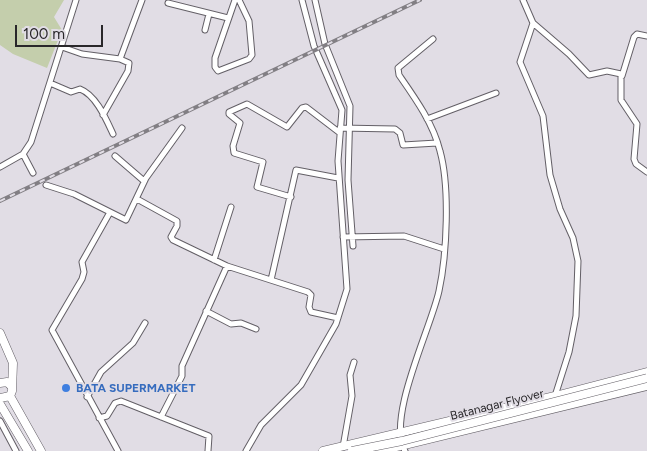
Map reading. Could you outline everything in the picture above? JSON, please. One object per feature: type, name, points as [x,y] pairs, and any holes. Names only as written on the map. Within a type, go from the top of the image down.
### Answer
[{"type":"street","points":[[0,167],[23,154],[31,142],[76,0]]},
{"type":"street","points":[[120,59],[142,0]]},
{"type":"street","points":[[237,0],[249,21],[252,55],[218,72],[215,67],[215,58],[228,18],[237,0]]},
{"type":"street","points":[[302,0],[314,46],[341,105],[345,129],[353,246]]},
{"type":"street","points":[[246,451],[253,434],[261,424],[301,385],[338,318],[347,289],[338,178],[350,106],[324,41],[315,0]]},
{"type":"street","points":[[523,0],[533,23],[569,54],[589,75],[607,71],[619,73],[622,76]]},
{"type":"street","points":[[168,3],[228,18]]},
{"type":"street","points":[[206,30],[209,14]]},
{"type":"street","points":[[533,23],[520,56],[520,62],[543,116],[550,175],[560,209],[573,238],[578,261],[576,316],[569,352],[555,396]]},
{"type":"street","points":[[647,36],[638,34],[634,37],[622,76],[621,100],[636,124],[634,159],[636,164],[647,172]]},
{"type":"street","points":[[404,448],[401,434],[406,394],[433,313],[441,279],[444,249],[445,187],[437,143],[427,119],[399,75],[398,68],[433,39]]},
{"type":"street","points":[[62,47],[82,54],[120,59],[129,63],[128,71],[103,115]]},
{"type":"street","points":[[50,83],[72,92],[77,88],[84,90],[103,115],[113,134]]},
{"type":"street","points":[[427,119],[496,93]]},
{"type":"street","points":[[291,197],[258,187],[263,162],[234,153],[233,146],[240,123],[229,112],[247,104],[286,127],[302,108],[306,107],[345,129],[395,129],[400,133],[402,145],[437,143]]},
{"type":"street","points":[[46,185],[80,197],[109,214],[127,220],[144,181],[182,128]]},
{"type":"street","points":[[23,154],[33,173]]},
{"type":"street","points":[[115,156],[144,181]]},
{"type":"street","points":[[271,280],[298,169],[338,178]]},
{"type":"street","points":[[137,199],[177,221],[177,226],[171,238],[227,266],[310,293],[309,310],[338,318]]},
{"type":"street","points":[[214,260],[231,207]]},
{"type":"street","points":[[109,214],[82,262],[84,272],[82,279],[52,330],[118,451]]},
{"type":"street","points":[[343,237],[404,236],[444,249]]},
{"type":"street","points":[[161,417],[182,376],[182,366],[227,266]]},
{"type":"street","points":[[206,311],[231,324],[241,323],[256,329]]},
{"type":"street","points":[[88,397],[107,364],[133,344],[145,323]]},
{"type":"street","points":[[0,333],[13,363],[10,396],[41,451]]},
{"type":"street","points":[[343,447],[352,396],[350,375],[354,362]]},
{"type":"street","points":[[323,451],[401,434],[647,372]]},
{"type":"street","name":"Batanagar Flyover","points":[[352,451],[402,441],[647,378]]},
{"type":"street","points":[[0,382],[7,382],[11,386]]},
{"type":"street","points":[[380,451],[404,448],[647,386]]},
{"type":"street","points":[[0,398],[10,396]]},
{"type":"street","points":[[99,418],[107,416],[118,401],[209,436],[208,451]]},
{"type":"street","points":[[0,404],[28,451]]},
{"type":"street","points":[[0,421],[16,451]]},
{"type":"green space","points":[[0,0],[64,0],[54,17],[62,30],[47,68],[13,54],[0,45]]},
{"type":"railway","points":[[0,201],[420,0]]},
{"type":"place","name":"BATA SUPERMARKET","points":[[66,388]]}]
